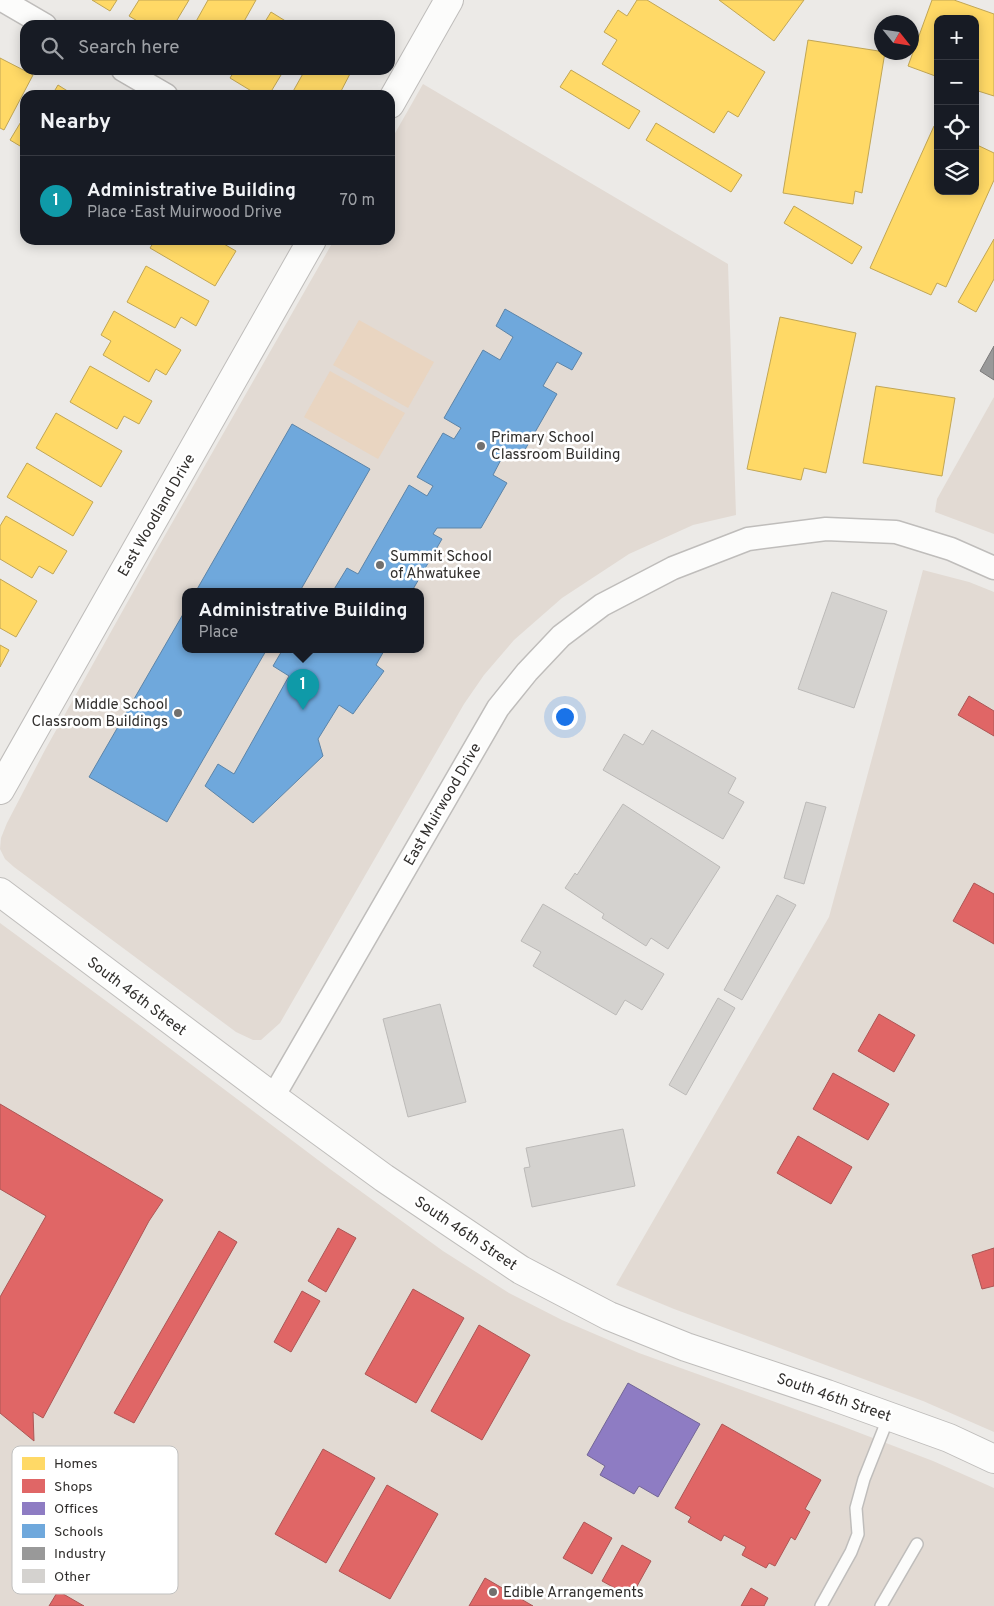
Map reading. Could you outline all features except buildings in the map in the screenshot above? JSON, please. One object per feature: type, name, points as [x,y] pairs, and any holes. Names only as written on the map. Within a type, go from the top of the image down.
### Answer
[{"type":"street","points":[[2,0],[36,20]]},
{"type":"street","points":[[395,95],[449,0]]},
{"type":"street","points":[[132,75],[157,90]]},
{"type":"street","name":"East Woodland Drive","points":[[0,790],[309,245]]},
{"type":"street","name":"East Muirwood Drive","points":[[273,1097],[498,708],[527,672],[561,636],[602,605],[673,568],[748,539],[826,529],[896,532],[951,550],[994,568]]},
{"type":"street","name":"South 46th Street","points":[[0,892],[384,1178],[521,1270],[608,1316],[686,1347],[889,1416],[948,1438],[994,1459]]},
{"type":"lane","points":[[821,1606],[851,1552],[858,1534],[856,1508],[864,1480],[889,1416]]},
{"type":"lane","points":[[886,1604],[917,1544]]},
{"type":"shaded area","name":"Summit School of Ahwatukee","points":[[423,84],[728,264],[736,515],[693,525],[629,554],[562,598],[514,640],[484,675],[464,704],[280,1023],[261,1040],[253,1040],[236,1032],[14,867],[5,859],[0,849],[1,838],[7,823],[45,750],[156,551],[331,245],[395,245],[395,133]]},
{"type":"shaded area","points":[[359,320],[434,362],[408,408],[333,365]]},
{"type":"shaded area","points":[[330,371],[405,413],[378,459],[304,417]]},
{"type":"shaded area","points":[[994,397],[994,534],[935,512],[937,499]]},
{"type":"shaded area","points":[[923,570],[969,582],[994,592],[994,1432],[923,1401],[674,1309],[616,1285],[829,917]]},
{"type":"shaded area","points":[[0,923],[330,1169],[443,1251],[509,1293],[562,1320],[639,1353],[839,1425],[933,1461],[994,1488],[994,1606],[0,1606]]},
{"type":"place","name":"Primary School Classroom Building","points":[[481,446]]},
{"type":"place","name":"Summit School of Ahwatukee","points":[[380,565]]},
{"type":"place","name":"Administrative Building","points":[[303,710]]},
{"type":"place","name":"Middle School Classroom Buildings","points":[[178,713]]},
{"type":"place","name":"Edible Arrangements","points":[[493,1592]]}]
